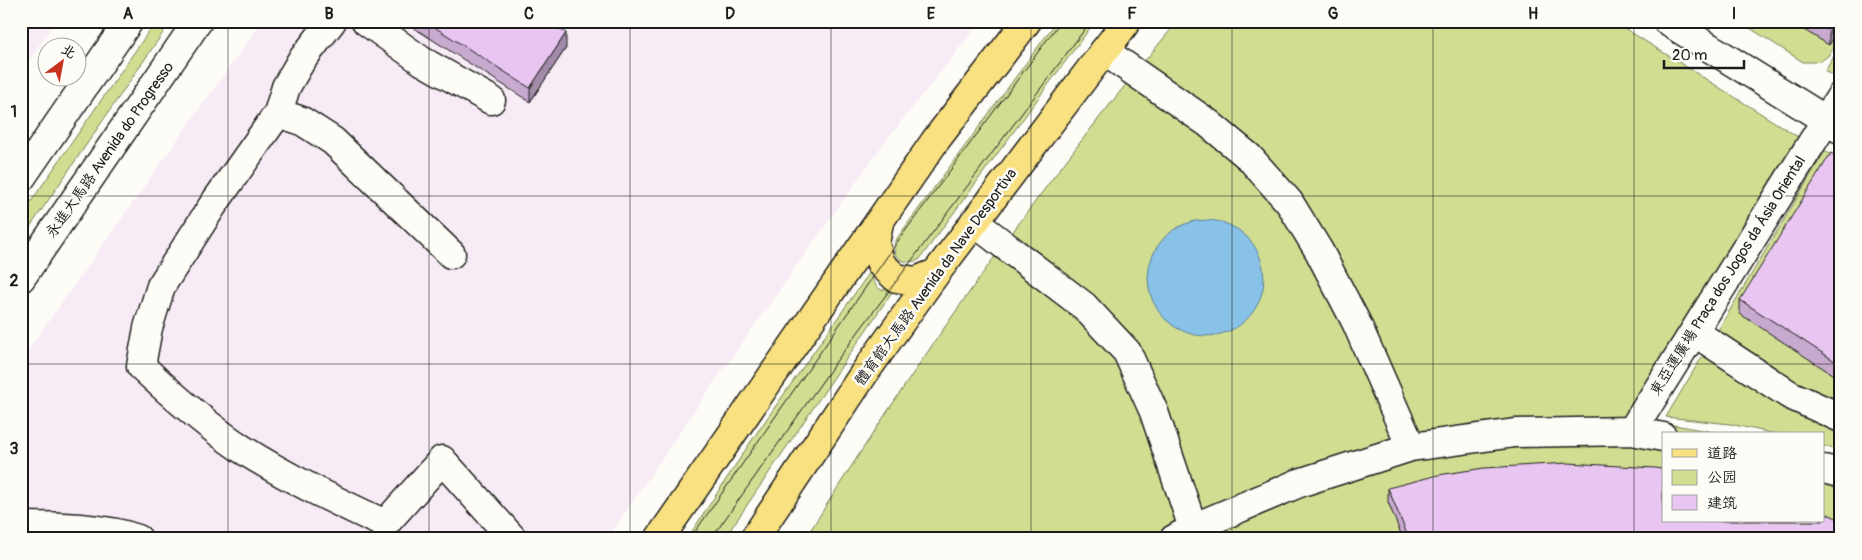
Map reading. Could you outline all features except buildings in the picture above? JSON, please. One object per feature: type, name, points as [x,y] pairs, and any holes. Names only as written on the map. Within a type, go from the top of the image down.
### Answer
[{"type":"main road","points":[[659,539],[935,141],[1027,21]]},
{"type":"main road","name":"體育館大馬路 Avenida da Nave Desportiva","points":[[754,539],[865,372],[936,273],[1107,39],[1126,21]]},
{"type":"main road","points":[[879,222],[875,244],[881,264],[896,278],[916,281],[936,273]]},
{"type":"street","points":[[21,178],[129,21]]},
{"type":"street","name":"永進大馬路 Avenida do Progresso","points":[[21,278],[198,21]]},
{"type":"street","points":[[332,21],[301,61],[286,87],[278,113],[213,204],[161,286],[148,328],[141,366],[172,394],[241,448],[314,490],[385,524],[442,460],[513,539]]},
{"type":"street","points":[[366,21],[422,62],[491,100]]},
{"type":"street","points":[[1667,21],[1833,125]]},
{"type":"street","points":[[1107,39],[1249,157],[1289,202],[1319,251],[1356,322],[1411,447]]},
{"type":"street","name":"東亞運廣場 Praça dos Jogos da Ásia Oriental","points":[[1632,431],[1694,332],[1833,125],[1841,96]]},
{"type":"street","points":[[278,113],[302,121],[333,141],[451,254]]},
{"type":"street","points":[[974,222],[1084,306],[1127,352],[1154,412],[1183,534],[1300,483],[1411,447],[1515,434],[1632,431],[1662,437]]},
{"type":"street","points":[[1694,332],[1790,395],[1841,418]]},
{"type":"street","points":[[1824,468],[1841,473]]},
{"type":"street","points":[[21,526],[60,527],[126,535],[138,539]]},
{"type":"shaded area","points":[[21,21],[56,21],[44,38],[38,38],[38,47],[21,72]]},
{"type":"shaded area","points":[[262,21],[981,21],[881,147],[705,395],[607,539],[21,539],[21,360]]},
{"type":"green space","points":[[156,21],[171,21],[21,240],[21,216]]},
{"type":"green space","points":[[1057,21],[1092,21],[1090,28],[919,260],[908,262],[900,259],[895,252],[895,241]]},
{"type":"green space","points":[[1178,21],[1613,21],[1816,148],[1652,421],[1713,432],[1662,432],[1662,522],[1824,522],[1824,455],[1841,460],[1841,539],[805,539],[892,405],[982,274],[1078,145]]},
{"type":"green space","points":[[1739,21],[1841,21],[1841,36],[1828,56],[1821,61],[1803,62]]},
{"type":"green space","points":[[1841,45],[1841,81],[1825,71]]},
{"type":"green space","points":[[1825,151],[1841,161],[1841,451],[1824,446],[1824,432],[1767,432],[1730,424],[1666,417]]},
{"type":"green space","points":[[872,269],[872,276],[878,288],[881,290],[894,289],[724,539],[687,539],[754,437]]},
{"type":"water","points":[[1206,220],[1228,225],[1247,237],[1259,256],[1264,278],[1259,300],[1247,319],[1228,331],[1206,336],[1184,331],[1165,319],[1153,300],[1148,278],[1153,256],[1165,237],[1184,225]]},
{"type":"tram line","points":[[690,539],[900,238],[1061,21]]},
{"type":"tram line","points":[[711,539],[838,359],[1091,21]]}]
